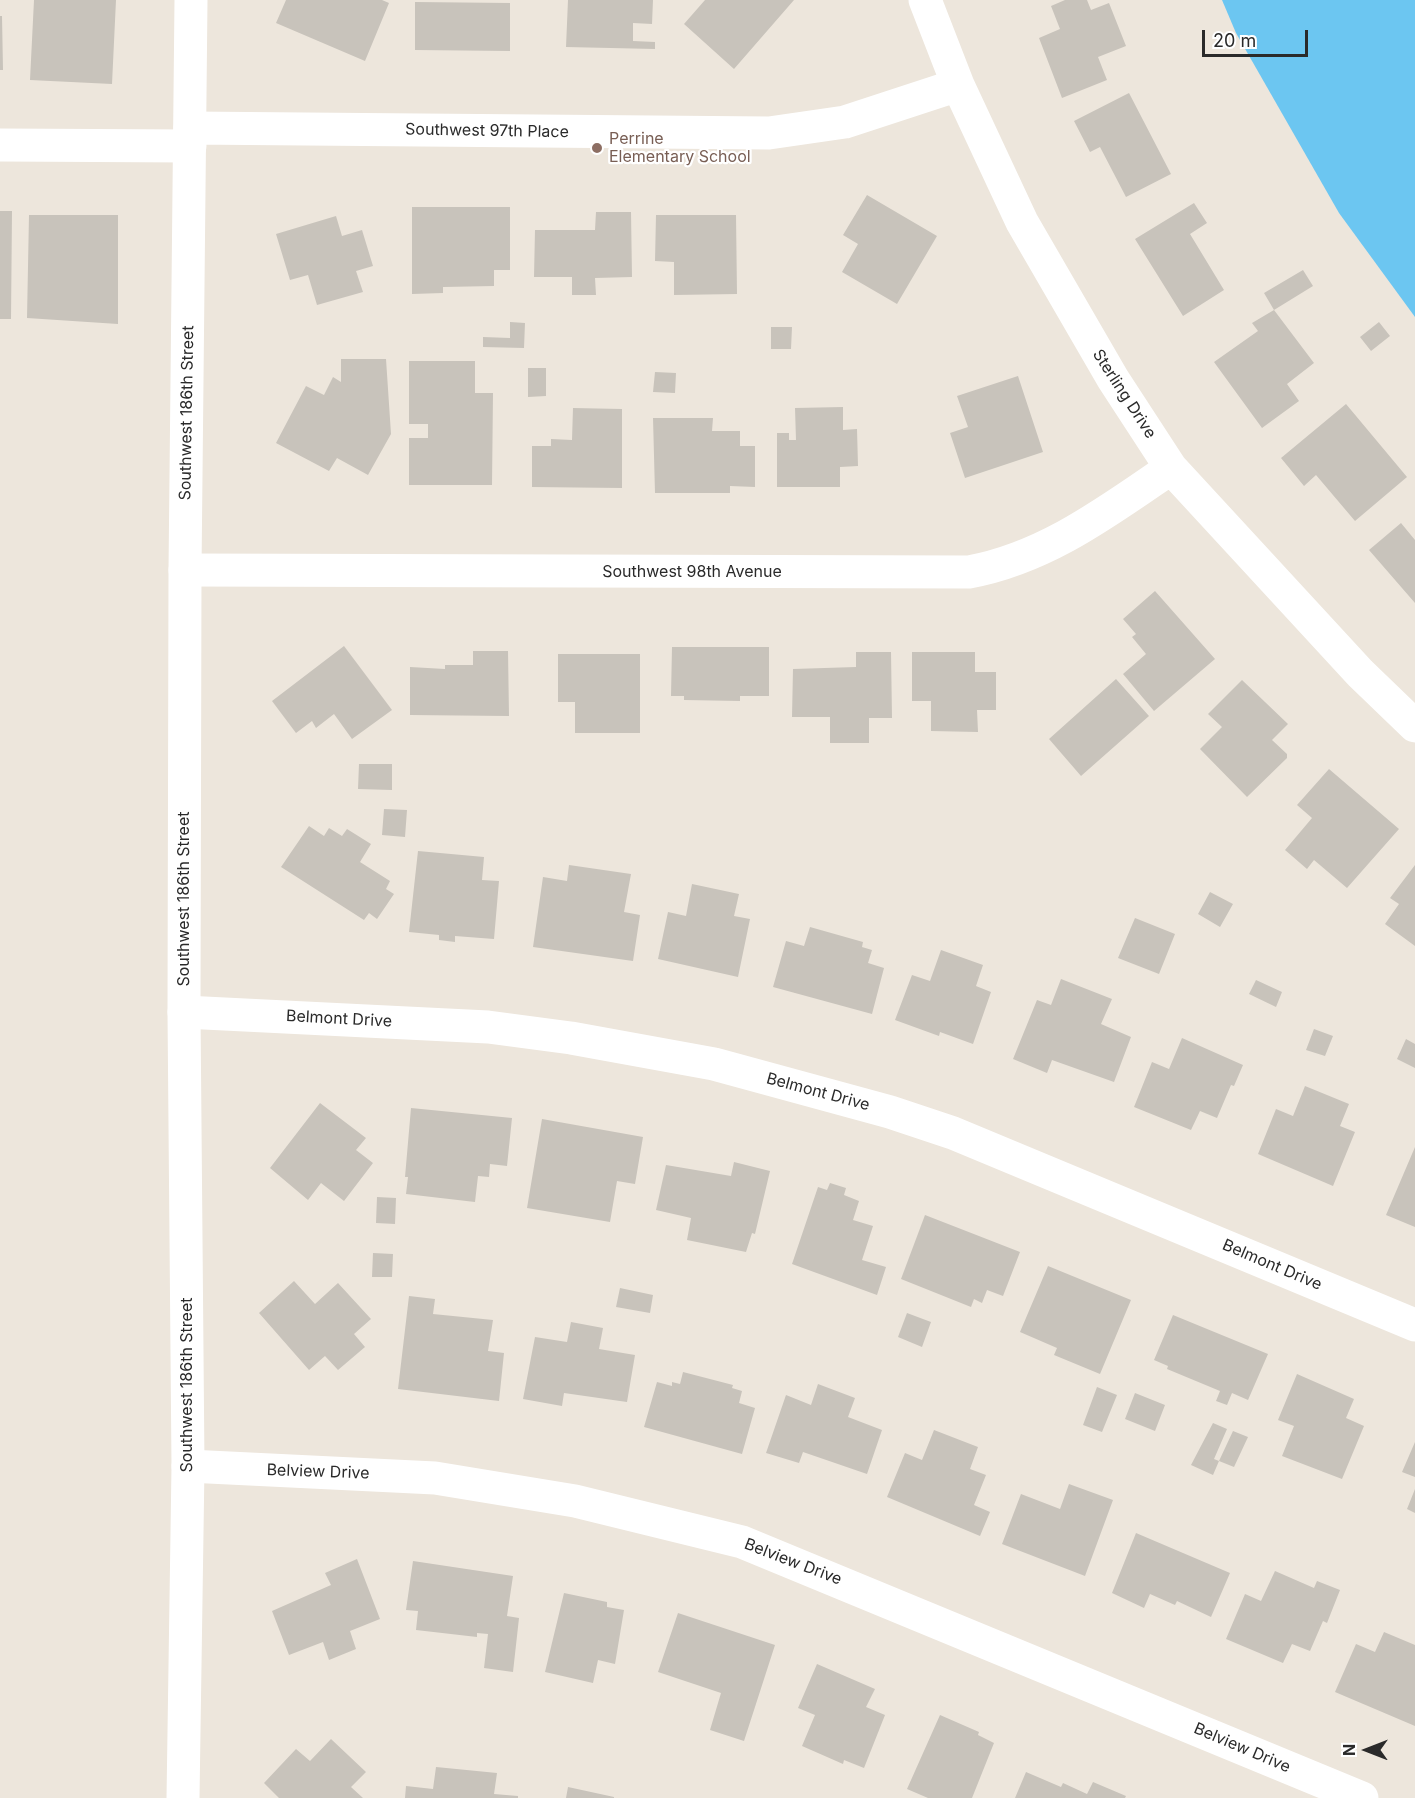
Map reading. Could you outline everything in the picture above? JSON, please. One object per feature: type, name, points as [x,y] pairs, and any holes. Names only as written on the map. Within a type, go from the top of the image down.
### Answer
[{"type":"street","name":"Southwest 186th Street","points":[[183,1798],[188,1466],[184,1012],[185,570],[191,0]]},
{"type":"street","name":"Sterling Drive","points":[[925,0],[958,85],[994,166],[1044,263],[1113,379],[1171,468],[1352,664],[1415,726]]},
{"type":"street","name":"Southwest 97th Place","points":[[0,145],[190,137],[769,133],[845,122],[958,85]]},
{"type":"street","name":"Southwest 98th Avenue","points":[[185,570],[969,572],[1006,564],[1054,544],[1094,521],[1171,468]]},
{"type":"street","name":"Belmont Drive","points":[[184,1012],[488,1027],[571,1038],[714,1064],[890,1112],[953,1133],[1415,1325]]},
{"type":"street","name":"Belview Drive","points":[[188,1466],[435,1478],[575,1502],[741,1542],[1362,1798]]},
{"type":"water","points":[[1222,0],[1415,0],[1415,317],[1339,213],[1236,33]]},
{"type":"building","points":[[34,0],[116,0],[112,84],[30,80]]},
{"type":"building","points":[[286,0],[382,0],[389,3],[365,61],[276,23]]},
{"type":"building","points":[[568,0],[653,0],[652,24],[633,23],[633,41],[655,42],[655,49],[566,47]]},
{"type":"building","points":[[705,0],[794,0],[734,69],[684,24]]},
{"type":"building","points":[[1065,0],[1087,0],[1091,10],[1109,3],[1126,46],[1098,57],[1107,80],[1062,98],[1039,38],[1060,29],[1051,6]]},
{"type":"building","points":[[415,2],[510,3],[510,51],[415,50]]},
{"type":"building","points":[[0,16],[2,16],[3,70],[0,70]]},
{"type":"building","points":[[1129,93],[1171,174],[1126,197],[1100,147],[1090,152],[1074,121]]},
{"type":"building","points":[[867,195],[937,236],[897,304],[842,272],[858,244],[843,235]]},
{"type":"building","points":[[1194,203],[1207,223],[1190,234],[1224,290],[1183,316],[1135,239]]},
{"type":"building","points":[[412,207],[510,207],[510,270],[494,270],[494,286],[443,287],[443,293],[412,294]]},
{"type":"building","points":[[0,211],[12,211],[11,319],[0,319]]},
{"type":"building","points":[[596,212],[631,212],[632,277],[595,278],[596,295],[572,295],[572,277],[534,277],[535,230],[595,230]]},
{"type":"building","points":[[29,215],[118,215],[118,324],[27,318]]},
{"type":"building","points":[[656,215],[736,215],[737,294],[674,295],[674,262],[655,261]]},
{"type":"building","points":[[336,216],[342,236],[362,230],[373,266],[356,271],[363,292],[317,305],[308,275],[290,280],[276,234]]},
{"type":"building","points":[[1303,270],[1313,286],[1274,310],[1264,293]]},
{"type":"building","points":[[1274,310],[1314,363],[1287,384],[1299,401],[1262,428],[1214,362],[1258,331],[1252,323]]},
{"type":"building","points":[[510,322],[525,323],[524,348],[483,347],[483,337],[510,338]]},
{"type":"building","points":[[1379,322],[1390,336],[1371,351],[1360,337]]},
{"type":"building","points":[[771,327],[792,327],[791,349],[771,349]]},
{"type":"building","points":[[341,359],[386,359],[391,434],[368,475],[337,458],[329,471],[276,443],[306,386],[324,395],[333,377],[341,382]]},
{"type":"building","points":[[409,361],[475,361],[475,393],[493,393],[492,485],[409,485],[409,438],[428,438],[428,424],[409,424]]},
{"type":"building","points":[[528,368],[546,368],[546,396],[528,397]]},
{"type":"building","points":[[655,372],[676,373],[675,393],[653,392]]},
{"type":"building","points":[[1018,376],[1043,452],[965,478],[950,433],[968,427],[957,396]]},
{"type":"building","points":[[1346,404],[1407,477],[1355,521],[1316,475],[1304,486],[1281,458]]},
{"type":"building","points":[[843,407],[843,430],[857,429],[858,466],[840,467],[840,487],[777,487],[777,433],[789,433],[789,440],[796,440],[795,408]]},
{"type":"building","points":[[573,408],[622,409],[622,488],[532,487],[532,446],[551,446],[551,439],[572,440]]},
{"type":"building","points":[[653,418],[713,418],[712,431],[740,431],[740,446],[755,446],[755,487],[730,486],[730,493],[655,493]]},
{"type":"building","points":[[1401,523],[1415,540],[1415,603],[1369,550]]},
{"type":"building","points":[[1155,591],[1215,659],[1154,711],[1123,674],[1146,654],[1132,637],[1136,634],[1123,619]]},
{"type":"building","points":[[344,646],[392,710],[352,739],[334,714],[316,728],[312,721],[296,733],[272,701]]},
{"type":"building","points":[[672,647],[769,647],[769,696],[740,696],[740,701],[684,700],[684,696],[671,696]]},
{"type":"building","points":[[473,651],[508,651],[509,716],[410,715],[410,667],[445,669],[445,665],[473,665]]},
{"type":"building","points":[[856,652],[891,652],[892,718],[869,718],[869,743],[830,743],[830,717],[792,717],[793,669],[856,667]]},
{"type":"building","points":[[912,652],[975,652],[975,672],[996,672],[996,710],[977,710],[978,732],[931,731],[931,701],[912,701]]},
{"type":"building","points":[[558,654],[640,654],[640,733],[575,733],[575,702],[558,702]]},
{"type":"building","points":[[1116,679],[1149,716],[1081,776],[1049,739]]},
{"type":"building","points":[[1242,680],[1288,724],[1272,740],[1287,754],[1287,758],[1247,797],[1200,749],[1222,727],[1208,714]]},
{"type":"building","points":[[359,764],[392,764],[392,790],[358,789]]},
{"type":"building","points":[[1329,769],[1399,829],[1347,888],[1314,860],[1307,869],[1285,850],[1312,818],[1297,805]]},
{"type":"building","points":[[384,809],[407,810],[405,837],[382,835]]},
{"type":"building","points":[[309,826],[324,836],[329,828],[342,836],[347,829],[371,844],[360,862],[390,881],[386,889],[394,894],[377,919],[369,913],[364,920],[281,867]]},
{"type":"building","points":[[418,851],[484,857],[482,880],[499,881],[494,939],[455,936],[455,942],[439,940],[439,935],[409,932]]},
{"type":"building","points":[[569,865],[631,874],[624,912],[640,915],[633,961],[533,947],[543,877],[567,881]]},
{"type":"building","points":[[1415,865],[1415,946],[1385,924],[1399,904],[1390,898]]},
{"type":"building","points":[[692,884],[739,894],[734,916],[750,919],[738,977],[658,959],[668,912],[686,916]]},
{"type":"building","points":[[1210,892],[1233,904],[1220,927],[1198,914]]},
{"type":"building","points":[[1135,918],[1175,934],[1159,974],[1118,958]]},
{"type":"building","points":[[810,927],[863,942],[862,947],[872,950],[868,963],[884,968],[872,1014],[773,987],[786,941],[804,946]]},
{"type":"building","points":[[941,950],[983,965],[976,986],[991,992],[973,1044],[940,1032],[939,1036],[895,1020],[912,975],[930,981]]},
{"type":"building","points":[[1061,979],[1112,999],[1101,1024],[1131,1037],[1114,1082],[1052,1060],[1047,1073],[1013,1059],[1037,1000],[1051,1005]]},
{"type":"building","points":[[1256,980],[1282,992],[1276,1007],[1249,994]]},
{"type":"building","points":[[1314,1029],[1333,1036],[1325,1056],[1306,1050]]},
{"type":"building","points":[[1182,1038],[1243,1065],[1234,1086],[1231,1085],[1217,1118],[1200,1111],[1191,1130],[1134,1107],[1152,1062],[1169,1069]]},
{"type":"building","points":[[1406,1039],[1415,1044],[1415,1068],[1397,1059]]},
{"type":"building","points":[[1305,1086],[1349,1104],[1340,1126],[1355,1132],[1333,1186],[1258,1154],[1276,1109],[1293,1116]]},
{"type":"building","points":[[320,1103],[366,1138],[356,1150],[373,1163],[344,1201],[321,1183],[308,1200],[270,1168]]},
{"type":"building","points":[[411,1108],[512,1118],[507,1166],[490,1164],[489,1177],[478,1176],[475,1202],[406,1194],[408,1177],[405,1177]]},
{"type":"building","points":[[542,1119],[643,1137],[635,1184],[617,1181],[610,1222],[527,1208]]},
{"type":"building","points":[[1415,1147],[1415,1227],[1386,1215]]},
{"type":"building","points":[[734,1162],[770,1171],[755,1234],[752,1233],[746,1252],[687,1240],[691,1218],[656,1210],[666,1165],[731,1176]]},
{"type":"building","points":[[830,1183],[846,1188],[844,1195],[859,1201],[853,1220],[873,1226],[862,1260],[886,1267],[877,1295],[792,1264],[818,1187],[827,1190]]},
{"type":"building","points":[[377,1197],[396,1198],[395,1224],[376,1223]]},
{"type":"building","points":[[925,1215],[1020,1252],[1003,1296],[987,1290],[982,1303],[974,1299],[971,1307],[901,1279]]},
{"type":"building","points":[[373,1253],[393,1254],[392,1277],[372,1277]]},
{"type":"building","points":[[1048,1266],[1131,1300],[1100,1374],[1054,1355],[1057,1348],[1020,1332]]},
{"type":"building","points":[[294,1281],[315,1304],[338,1283],[371,1319],[354,1334],[365,1347],[338,1370],[325,1356],[309,1370],[259,1313]]},
{"type":"building","points":[[620,1288],[653,1295],[650,1313],[616,1307]]},
{"type":"building","points":[[409,1296],[435,1299],[433,1314],[493,1320],[488,1351],[504,1353],[499,1401],[398,1389]]},
{"type":"building","points":[[907,1313],[931,1322],[922,1347],[898,1337]]},
{"type":"building","points":[[1173,1315],[1268,1354],[1248,1400],[1232,1393],[1227,1405],[1216,1401],[1220,1391],[1167,1369],[1168,1366],[1154,1360]]},
{"type":"building","points":[[571,1322],[603,1328],[599,1349],[635,1355],[627,1402],[564,1393],[562,1406],[523,1399],[535,1337],[567,1342]]},
{"type":"building","points":[[683,1372],[733,1385],[732,1388],[742,1391],[739,1403],[755,1408],[742,1454],[644,1427],[657,1382],[672,1386],[672,1382],[680,1384]]},
{"type":"building","points":[[1297,1374],[1354,1399],[1346,1418],[1364,1426],[1342,1479],[1282,1456],[1294,1426],[1278,1420]]},
{"type":"building","points":[[818,1384],[855,1398],[848,1417],[882,1430],[867,1474],[803,1452],[799,1463],[766,1453],[786,1395],[811,1405]]},
{"type":"building","points":[[1097,1387],[1117,1395],[1102,1432],[1083,1425]]},
{"type":"building","points":[[1135,1393],[1165,1405],[1155,1431],[1125,1419]]},
{"type":"building","points":[[1213,1423],[1227,1429],[1214,1459],[1219,1461],[1213,1475],[1191,1465]]},
{"type":"building","points":[[934,1430],[978,1447],[970,1469],[986,1475],[974,1505],[990,1512],[980,1536],[887,1497],[905,1453],[922,1460]]},
{"type":"building","points":[[1233,1431],[1248,1437],[1234,1467],[1219,1461]]},
{"type":"building","points":[[1415,1442],[1415,1477],[1402,1472]]},
{"type":"building","points":[[1069,1484],[1113,1500],[1085,1576],[1002,1544],[1021,1494],[1060,1509]]},
{"type":"building","points":[[1415,1489],[1415,1513],[1407,1509]]},
{"type":"building","points":[[1136,1533],[1230,1573],[1211,1617],[1177,1601],[1175,1605],[1150,1594],[1144,1608],[1112,1593]]},
{"type":"building","points":[[357,1559],[380,1619],[350,1631],[356,1649],[329,1660],[323,1642],[289,1655],[272,1611],[331,1585],[325,1573]]},
{"type":"building","points":[[413,1561],[513,1576],[507,1616],[519,1618],[513,1672],[484,1668],[488,1634],[477,1633],[477,1637],[416,1630],[418,1611],[406,1610]]},
{"type":"building","points":[[1275,1571],[1314,1588],[1317,1581],[1340,1590],[1327,1623],[1323,1621],[1310,1651],[1292,1644],[1283,1663],[1226,1639],[1245,1594],[1261,1601]]},
{"type":"building","points":[[564,1593],[607,1602],[607,1607],[624,1610],[615,1664],[598,1660],[593,1683],[545,1672]]},
{"type":"building","points":[[678,1613],[775,1645],[744,1741],[710,1730],[721,1693],[658,1672]]},
{"type":"building","points":[[1384,1632],[1415,1645],[1415,1726],[1335,1692],[1356,1644],[1375,1652]]},
{"type":"building","points":[[817,1664],[875,1689],[866,1707],[885,1715],[864,1768],[844,1760],[843,1764],[802,1746],[815,1715],[798,1708]]},
{"type":"building","points":[[940,1715],[979,1732],[978,1735],[994,1743],[972,1798],[928,1798],[907,1789]]},
{"type":"building","points":[[331,1739],[366,1772],[351,1787],[363,1798],[279,1798],[264,1783],[296,1749],[310,1761]]},
{"type":"building","points":[[436,1767],[497,1773],[494,1794],[518,1796],[518,1798],[405,1798],[406,1786],[433,1789]]},
{"type":"building","points":[[1026,1772],[1061,1787],[1063,1783],[1087,1794],[1093,1782],[1126,1796],[1125,1798],[1015,1798]]},
{"type":"building","points":[[568,1787],[614,1797],[614,1798],[566,1798]]},
{"type":"place","name":"Perrine Elementary School","points":[[597,148]]}]
